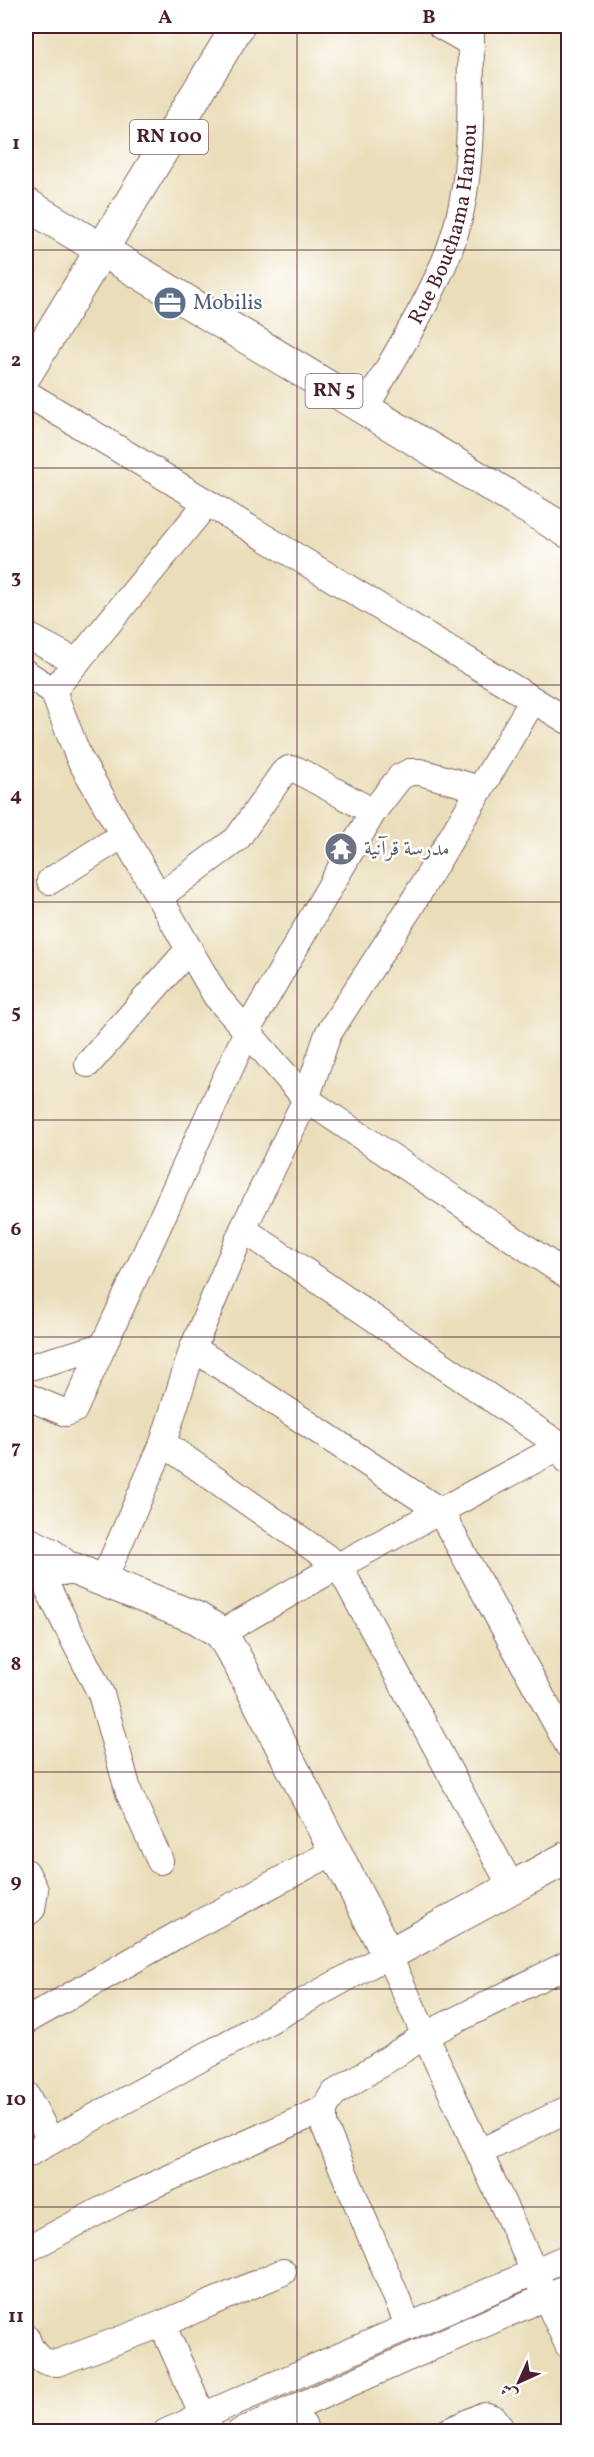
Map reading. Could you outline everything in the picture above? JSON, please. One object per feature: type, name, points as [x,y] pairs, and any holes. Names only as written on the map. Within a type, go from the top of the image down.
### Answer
[{"type":"main road","name":"RN 100","points":[[100,249],[238,26]]},
{"type":"main road","name":"RN 5","points":[[26,204],[568,532]]},
{"type":"main road","points":[[26,374],[100,249]]},
{"type":"main road","points":[[32,1572],[74,1569],[197,1618],[221,1633],[241,1666],[388,1954],[568,1857]]},
{"type":"street","points":[[441,26],[471,34]]},
{"type":"street","name":"Rue Bouchama Hamou","points":[[365,410],[434,283],[457,228],[466,184],[471,34]]},
{"type":"street","points":[[26,393],[568,721]]},
{"type":"street","points":[[53,691],[207,503]]},
{"type":"street","points":[[26,635],[77,662]]},
{"type":"street","points":[[26,673],[53,691],[79,758],[216,996],[248,1029],[306,1099],[568,1276]]},
{"type":"street","points":[[103,1581],[163,1443],[193,1348],[243,1229],[306,1099],[328,1034],[410,909],[533,700]]},
{"type":"street","points":[[159,897],[237,839],[283,773],[289,769],[297,770],[373,812]]},
{"type":"street","points":[[26,1396],[70,1413],[248,1029],[373,812],[400,777],[410,772],[420,772],[480,789]]},
{"type":"street","points":[[50,881],[123,835]]},
{"type":"street","points":[[88,1064],[189,950]]},
{"type":"street","points":[[221,1633],[440,1511],[566,1450],[243,1229]]},
{"type":"street","points":[[26,1368],[100,1347]]},
{"type":"street","points":[[193,1348],[440,1511],[568,1745]]},
{"type":"street","points":[[163,1443],[339,1566],[512,1888]]},
{"type":"street","points":[[26,1539],[51,1551],[74,1569]]},
{"type":"street","points":[[32,1572],[101,1694],[129,1793],[160,1861]]},
{"type":"street","points":[[26,2021],[178,1934],[335,1851]]},
{"type":"street","points":[[26,1872],[35,1890],[32,1909],[26,1914]]},
{"type":"street","points":[[26,2155],[388,1954],[535,2272],[557,2292],[568,2345]]},
{"type":"street","points":[[409,2327],[324,2125],[324,2109],[333,2094],[426,2035],[568,1964]]},
{"type":"street","points":[[26,2094],[51,2141]]},
{"type":"street","points":[[26,2250],[122,2199],[324,2109]]},
{"type":"street","points":[[480,2152],[568,2109]]},
{"type":"street","points":[[166,2432],[206,2423],[409,2327],[568,2257]]},
{"type":"street","points":[[26,2337],[33,2354],[40,2359],[57,2363],[162,2324],[283,2272]]},
{"type":"street","points":[[240,2432],[557,2292]]},
{"type":"street","points":[[162,2324],[206,2423]]},
{"type":"street","points":[[447,2432],[484,2415],[495,2419],[503,2432]]},
{"type":"place","name":"Mobilis","points":[[170,303]]},
{"type":"place","name":"مدرسة قرآنية","points":[[341,849]]}]
